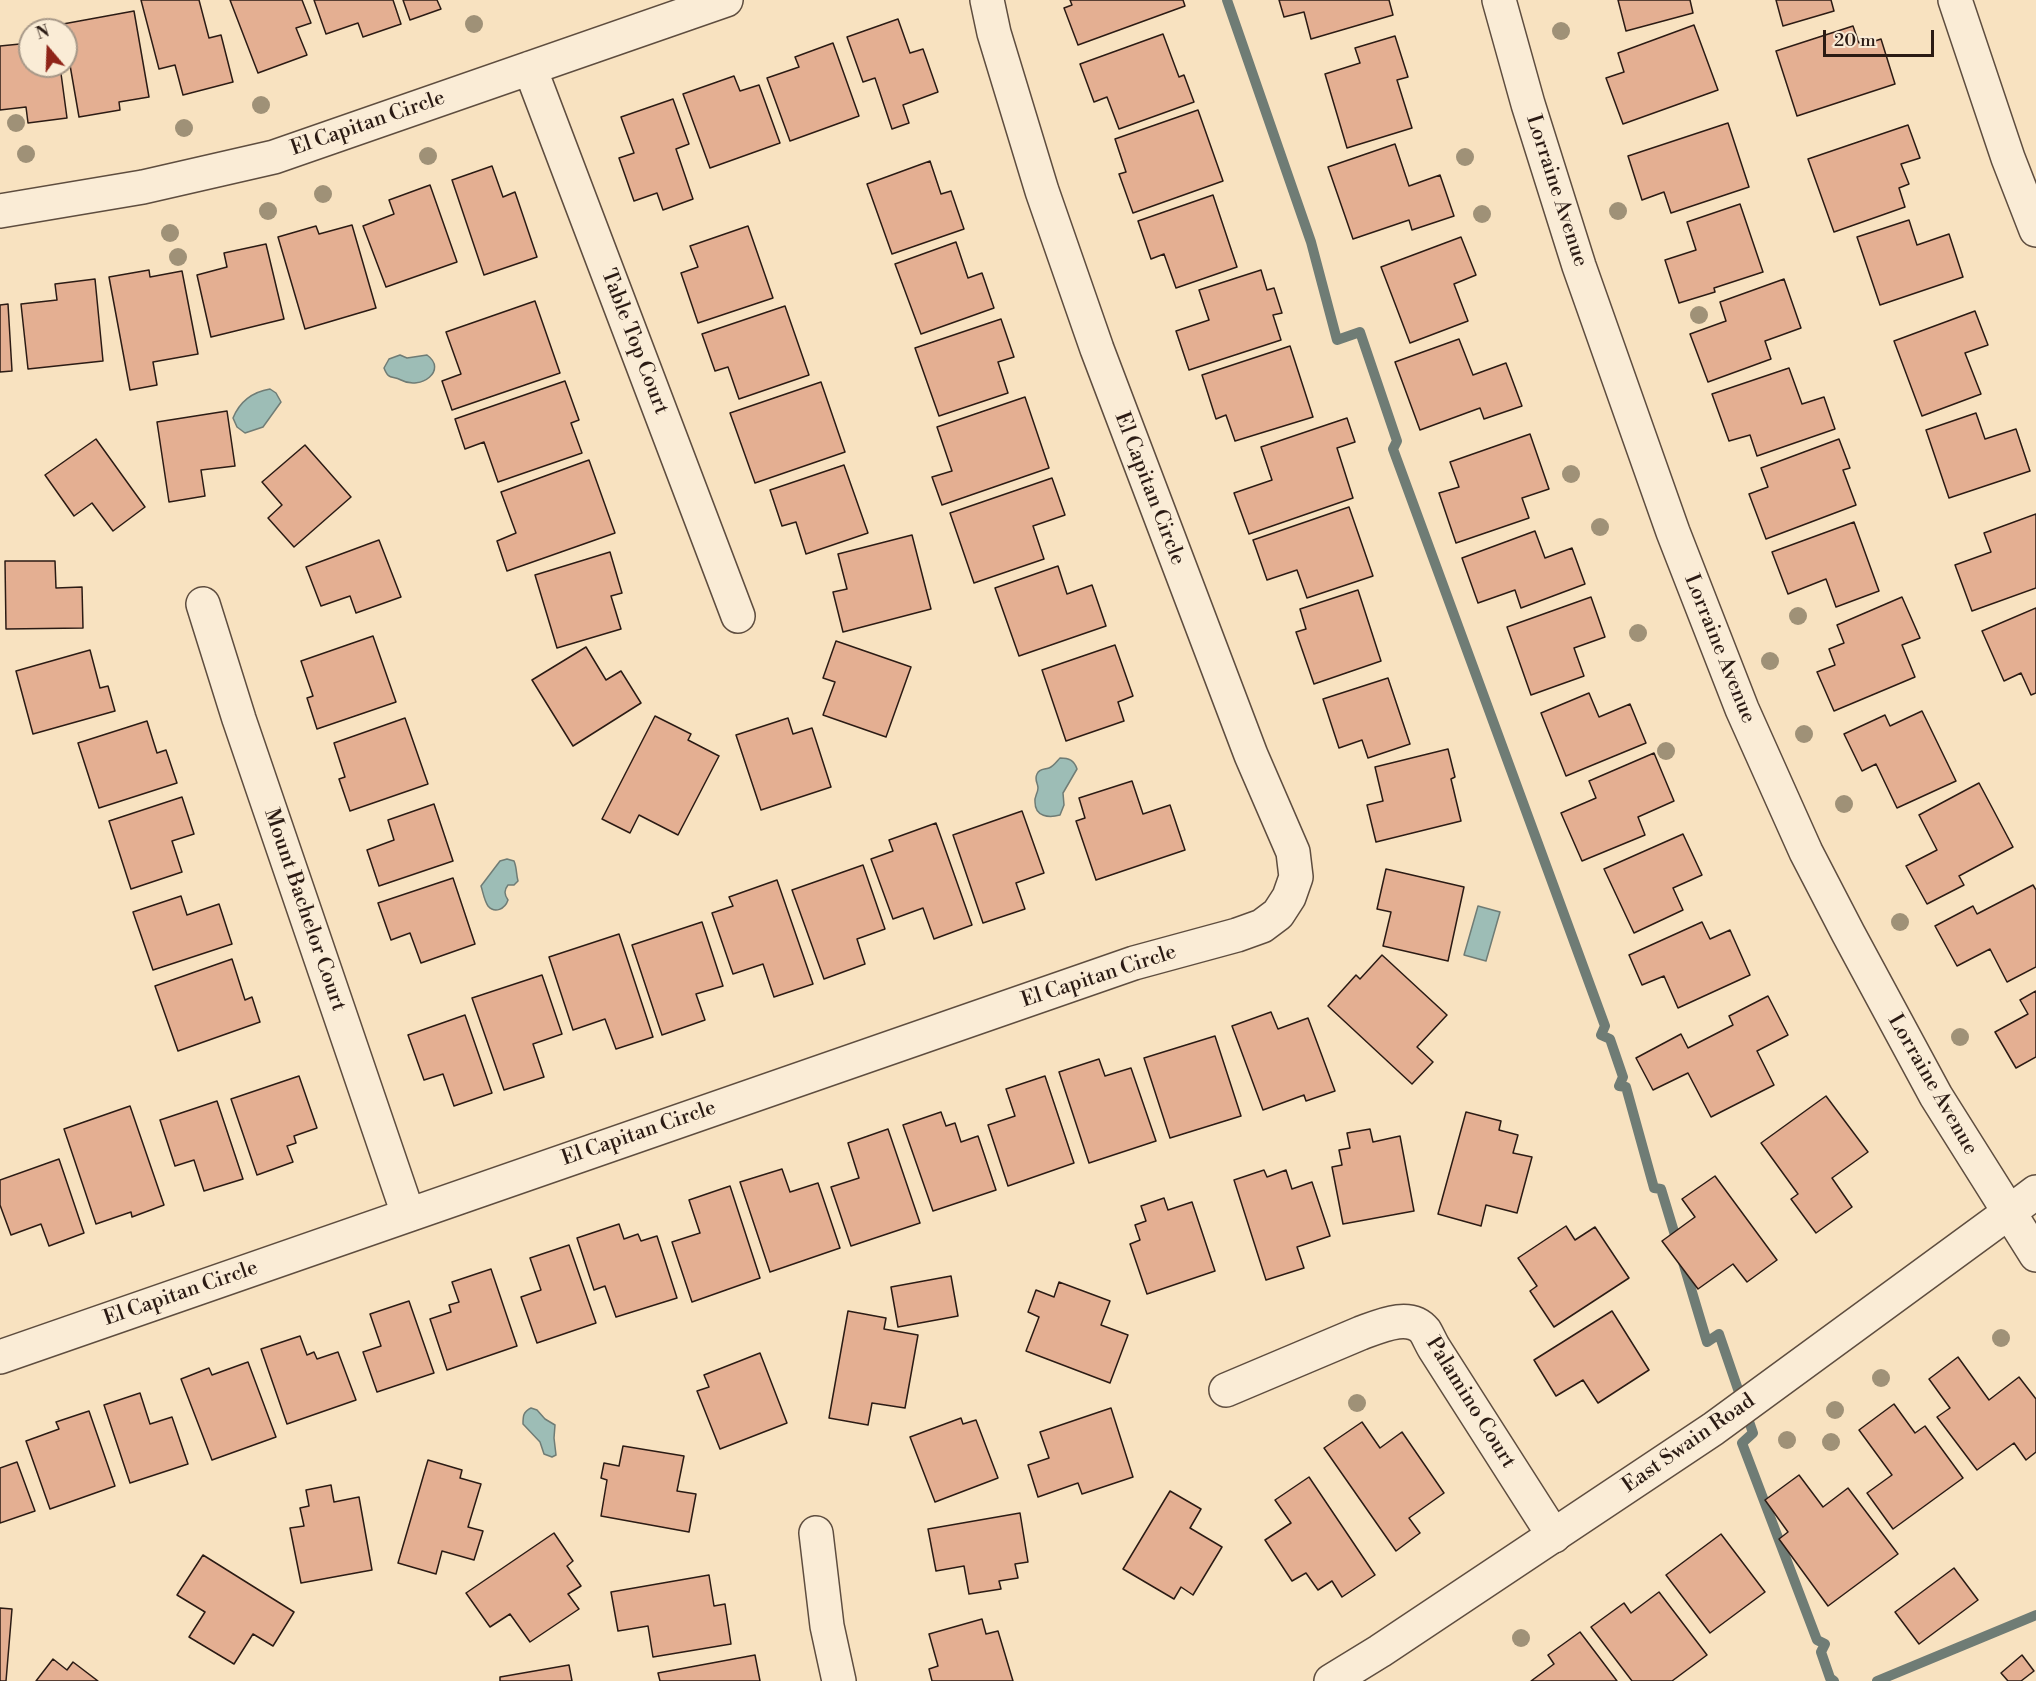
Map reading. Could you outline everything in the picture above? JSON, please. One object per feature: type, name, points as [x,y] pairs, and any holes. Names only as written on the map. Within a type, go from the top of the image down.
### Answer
[{"type":"street","name":"El Capitan Circle","points":[[0,211],[142,187],[274,157],[726,0]]},
{"type":"street","name":"El Capitan Circle","points":[[0,1357],[1134,963],[1238,935],[1262,926],[1278,914],[1289,897],[1296,877],[1293,852],[1251,755],[1096,349],[1042,190],[987,0]]},
{"type":"street","name":"Lorraine Avenue","points":[[1499,0],[1528,104],[1579,266],[1673,532],[1742,709],[1806,852],[1848,933],[1936,1096],[2036,1255]]},
{"type":"street","points":[[1955,0],[2008,158],[2036,230]]},
{"type":"street","name":"Table Top Court","points":[[530,68],[738,616]]},
{"type":"street","name":"Mount Bachelor Court","points":[[203,604],[238,719],[408,1214]]},
{"type":"street","name":"East Swain Road","points":[[1331,1681],[1380,1651],[1713,1429],[2036,1192]]},
{"type":"street","name":"Palamino Court","points":[[1226,1390],[1362,1332],[1384,1325],[1406,1321],[1424,1329],[1554,1536]]},
{"type":"street","points":[[816,1533],[827,1626],[839,1681]]},
{"type":"water","points":[[400,355],[407,358],[427,355],[433,361],[435,367],[433,372],[424,381],[416,383],[389,376],[384,368],[389,359]]},
{"type":"water","points":[[270,389],[276,393],[281,402],[263,427],[245,433],[237,427],[233,418],[236,412],[247,398]]},
{"type":"water","points":[[1060,758],[1071,760],[1077,769],[1063,793],[1064,805],[1060,815],[1043,815],[1037,811],[1036,807],[1035,798],[1038,788],[1036,776],[1039,771],[1051,767]]},
{"type":"water","points":[[507,859],[514,861],[518,881],[514,885],[508,885],[505,892],[508,900],[505,906],[494,910],[488,906],[481,886],[500,861]]},
{"type":"water","points":[[1478,906],[1500,912],[1486,961],[1464,955]]},
{"type":"water","points":[[531,1408],[537,1410],[555,1425],[556,1455],[552,1457],[544,1454],[540,1442],[523,1424],[526,1411]]},
{"type":"building","points":[[141,0],[199,0],[209,38],[221,35],[233,82],[183,95],[175,65],[159,69]]},
{"type":"building","points":[[230,0],[302,0],[311,23],[296,28],[307,55],[258,73]]},
{"type":"building","points":[[314,0],[393,0],[401,24],[363,37],[358,23],[326,34]]},
{"type":"building","points":[[403,0],[437,0],[441,9],[410,20]]},
{"type":"building","points":[[1070,0],[1183,0],[1185,6],[1078,45],[1064,8],[1072,5]]},
{"type":"building","points":[[1279,0],[1389,0],[1393,15],[1311,39],[1304,12],[1284,17]]},
{"type":"building","points":[[1618,0],[1690,0],[1693,13],[1626,31]]},
{"type":"building","points":[[1776,0],[1831,0],[1834,11],[1783,26]]},
{"type":"building","points":[[134,11],[149,97],[119,102],[120,110],[79,117],[72,78],[78,78],[78,21]]},
{"type":"building","points":[[898,19],[910,53],[923,49],[938,92],[903,105],[909,123],[892,129],[875,78],[863,82],[847,37]]},
{"type":"building","points":[[1694,25],[1718,90],[1623,124],[1606,78],[1624,72],[1618,53]]},
{"type":"building","points":[[1853,26],[1860,46],[1881,39],[1895,84],[1797,116],[1776,51]]},
{"type":"building","points":[[1163,34],[1179,77],[1184,75],[1194,102],[1119,129],[1107,97],[1094,102],[1080,64]]},
{"type":"building","points":[[1395,36],[1408,77],[1397,80],[1412,128],[1347,148],[1325,74],[1360,63],[1355,48]]},
{"type":"building","points":[[833,43],[859,116],[790,141],[767,78],[799,67],[795,57]]},
{"type":"building","points":[[18,44],[18,78],[62,78],[67,118],[28,123],[26,107],[0,110],[0,46]]},
{"type":"building","points":[[734,76],[740,91],[759,85],[780,143],[710,168],[683,94]]},
{"type":"building","points":[[673,99],[689,144],[676,149],[693,199],[663,210],[657,193],[634,201],[619,158],[634,153],[621,117]]},
{"type":"building","points":[[1198,110],[1223,181],[1133,213],[1119,174],[1126,172],[1115,139]]},
{"type":"building","points":[[1728,123],[1749,187],[1671,213],[1664,192],[1642,200],[1628,156]]},
{"type":"building","points":[[1908,125],[1920,158],[1901,164],[1909,184],[1899,188],[1905,207],[1834,232],[1808,159]]},
{"type":"building","points":[[1395,144],[1409,186],[1440,175],[1454,216],[1412,230],[1409,220],[1353,239],[1328,167]]},
{"type":"building","points":[[930,161],[941,194],[951,191],[964,229],[892,254],[867,184]]},
{"type":"building","points":[[492,166],[503,197],[515,192],[537,257],[484,275],[452,180]]},
{"type":"building","points":[[430,185],[457,262],[386,287],[363,226],[394,214],[389,200]]},
{"type":"building","points":[[1213,195],[1237,267],[1176,288],[1164,254],[1151,259],[1138,221]]},
{"type":"building","points":[[1740,204],[1763,272],[1714,288],[1715,292],[1679,303],[1665,260],[1696,250],[1687,222]]},
{"type":"building","points":[[1909,220],[1917,245],[1949,234],[1963,277],[1880,305],[1857,237]]},
{"type":"building","points":[[352,225],[376,308],[305,329],[278,237],[316,226],[319,234]]},
{"type":"building","points":[[748,226],[773,298],[698,323],[681,273],[698,267],[690,246]]},
{"type":"building","points":[[1461,237],[1476,275],[1454,284],[1468,321],[1410,343],[1381,267]]},
{"type":"building","points":[[956,242],[968,278],[982,273],[994,308],[921,334],[895,264]]},
{"type":"building","points":[[266,244],[284,319],[211,337],[197,275],[227,267],[224,253]]},
{"type":"building","points":[[149,270],[150,277],[182,271],[198,354],[153,362],[157,385],[130,390],[109,277]]},
{"type":"building","points":[[1261,270],[1267,290],[1274,288],[1282,313],[1273,315],[1281,340],[1189,370],[1176,331],[1209,320],[1199,290]]},
{"type":"building","points":[[95,279],[103,361],[28,369],[21,304],[57,300],[55,284]]},
{"type":"building","points":[[1784,279],[1801,328],[1765,341],[1771,359],[1708,382],[1690,334],[1726,321],[1720,302]]},
{"type":"building","points":[[535,301],[560,373],[452,410],[442,381],[461,374],[446,332]]},
{"type":"building","points":[[8,304],[12,371],[0,372],[0,305]]},
{"type":"building","points":[[785,306],[809,375],[739,399],[728,367],[715,371],[702,334]]},
{"type":"building","points":[[1975,311],[1988,345],[1965,353],[1981,394],[1922,416],[1894,341]]},
{"type":"building","points":[[1001,319],[1014,357],[998,362],[1008,393],[939,416],[915,348]]},
{"type":"building","points":[[1459,339],[1473,375],[1506,363],[1522,406],[1484,419],[1480,408],[1420,430],[1395,362]]},
{"type":"building","points":[[1290,346],[1313,417],[1235,441],[1226,415],[1216,419],[1202,375]]},
{"type":"building","points":[[1789,368],[1802,404],[1824,397],[1835,429],[1757,456],[1750,435],[1729,441],[1712,394]]},
{"type":"building","points":[[565,381],[579,420],[571,423],[582,453],[498,482],[484,442],[465,449],[455,419]]},
{"type":"building","points":[[821,382],[845,452],[755,483],[730,413]]},
{"type":"building","points":[[1025,397],[1049,468],[942,505],[932,477],[952,471],[937,427]]},
{"type":"building","points":[[227,411],[235,466],[201,470],[205,496],[169,502],[157,422]]},
{"type":"building","points":[[1976,413],[1985,439],[2016,429],[2030,471],[1949,498],[1926,430]]},
{"type":"building","points":[[1347,418],[1355,442],[1337,448],[1353,498],[1249,534],[1234,493],[1272,480],[1261,447]]},
{"type":"building","points":[[1530,434],[1549,489],[1522,498],[1529,518],[1456,543],[1439,493],[1459,487],[1450,462]]},
{"type":"building","points":[[96,439],[145,507],[113,531],[92,503],[74,516],[45,475]]},
{"type":"building","points":[[1839,439],[1850,468],[1843,470],[1856,505],[1766,539],[1749,494],[1768,487],[1761,468]]},
{"type":"building","points":[[305,445],[351,497],[294,547],[268,518],[282,505],[262,482]]},
{"type":"building","points":[[589,460],[615,533],[507,571],[497,541],[516,533],[501,492]]},
{"type":"building","points":[[844,465],[868,533],[806,554],[796,522],[782,526],[770,490]]},
{"type":"building","points":[[1052,478],[1065,515],[1033,526],[1044,559],[974,583],[950,513]]},
{"type":"building","points":[[1349,507],[1373,576],[1307,598],[1297,570],[1267,580],[1253,540]]},
{"type":"building","points":[[2036,514],[2036,588],[1972,611],[1955,565],[1991,552],[1984,533]]},
{"type":"building","points":[[1854,522],[1879,591],[1836,607],[1826,579],[1788,594],[1772,552]]},
{"type":"building","points":[[1535,531],[1545,558],[1572,548],[1585,584],[1521,608],[1515,590],[1478,603],[1462,558]]},
{"type":"building","points":[[912,535],[931,609],[843,632],[833,592],[847,589],[838,554]]},
{"type":"building","points":[[379,540],[401,597],[356,613],[350,596],[321,606],[306,567]]},
{"type":"building","points":[[610,552],[622,593],[611,596],[621,629],[557,648],[535,575]]},
{"type":"building","points":[[5,561],[55,561],[56,588],[82,587],[83,628],[6,629]]},
{"type":"building","points":[[1058,566],[1067,594],[1092,585],[1106,626],[1019,656],[995,588]]},
{"type":"building","points":[[1358,590],[1381,661],[1314,684],[1296,632],[1306,629],[1300,609]]},
{"type":"building","points":[[1591,597],[1605,637],[1574,648],[1584,676],[1531,695],[1507,627]]},
{"type":"building","points":[[1902,597],[1920,638],[1902,645],[1915,677],[1834,711],[1817,672],[1835,665],[1829,649],[1844,643],[1837,625]]},
{"type":"building","points":[[2036,608],[2036,693],[2031,695],[2021,673],[2004,681],[1982,631]]},
{"type":"building","points":[[373,636],[396,702],[317,729],[307,698],[313,696],[301,661]]},
{"type":"building","points":[[836,641],[911,667],[886,737],[823,715],[835,682],[823,678]]},
{"type":"building","points":[[1115,645],[1133,696],[1118,702],[1124,721],[1066,741],[1042,670]]},
{"type":"building","points":[[586,647],[606,680],[621,671],[641,703],[573,746],[532,680]]},
{"type":"building","points":[[90,650],[100,688],[108,686],[115,711],[33,734],[16,671]]},
{"type":"building","points":[[1388,678],[1410,744],[1368,758],[1362,740],[1339,748],[1323,699]]},
{"type":"building","points":[[1589,693],[1599,717],[1630,704],[1646,743],[1566,776],[1541,713]]},
{"type":"building","points":[[1922,711],[1956,781],[1897,808],[1876,764],[1862,771],[1844,734],[1885,715],[1890,726]]},
{"type":"building","points":[[655,716],[691,734],[688,740],[719,756],[678,835],[639,815],[630,833],[602,819]]},
{"type":"building","points":[[405,718],[428,784],[350,811],[339,779],[345,777],[334,743]]},
{"type":"building","points":[[788,718],[793,734],[812,728],[831,787],[761,810],[736,735]]},
{"type":"building","points":[[147,721],[157,753],[166,750],[177,783],[99,808],[78,743]]},
{"type":"building","points":[[1448,749],[1455,777],[1451,779],[1461,821],[1376,842],[1367,805],[1383,801],[1375,767]]},
{"type":"building","points":[[1654,753],[1674,801],[1638,817],[1645,835],[1582,861],[1561,813],[1596,798],[1589,781]]},
{"type":"building","points":[[1132,781],[1143,814],[1170,805],[1185,850],[1096,880],[1076,821],[1085,818],[1079,798]]},
{"type":"building","points":[[1979,783],[2013,847],[1959,876],[1964,885],[1927,904],[1906,866],[1937,850],[1919,815]]},
{"type":"building","points":[[182,797],[194,834],[172,841],[182,872],[131,889],[109,821]]},
{"type":"building","points":[[434,804],[453,861],[379,886],[367,850],[394,840],[388,820]]},
{"type":"building","points":[[1022,811],[1044,873],[1016,883],[1025,909],[983,923],[953,835]]},
{"type":"building","points":[[936,823],[972,925],[934,939],[923,908],[893,919],[871,859],[893,851],[889,840]]},
{"type":"building","points":[[1683,834],[1702,875],[1673,888],[1683,910],[1634,933],[1604,869]]},
{"type":"building","points":[[863,865],[885,929],[857,939],[865,964],[824,979],[792,890]]},
{"type":"building","points":[[1386,869],[1464,887],[1448,961],[1383,946],[1391,912],[1377,909]]},
{"type":"building","points":[[453,878],[475,944],[421,963],[410,933],[391,940],[378,903]]},
{"type":"building","points":[[777,880],[813,984],[774,997],[763,964],[733,974],[712,913],[733,906],[729,897]]},
{"type":"building","points":[[2033,885],[2036,890],[2036,967],[2007,982],[1990,949],[1957,966],[1935,926],[1973,906],[1977,914]]},
{"type":"building","points":[[181,896],[187,915],[219,904],[232,944],[153,970],[133,912]]},
{"type":"building","points":[[702,922],[723,986],[696,994],[705,1020],[662,1035],[632,945]]},
{"type":"building","points":[[1702,922],[1710,939],[1730,930],[1750,975],[1678,1008],[1664,976],[1642,985],[1629,955]]},
{"type":"building","points":[[619,934],[653,1037],[616,1049],[605,1019],[573,1030],[549,957]]},
{"type":"building","points":[[1382,955],[1447,1015],[1417,1047],[1433,1062],[1412,1084],[1328,1006],[1356,975],[1360,979]]},
{"type":"building","points":[[232,959],[245,1000],[252,997],[260,1022],[178,1051],[155,986]]},
{"type":"building","points":[[542,975],[562,1034],[533,1044],[544,1077],[504,1090],[472,998]]},
{"type":"building","points":[[2036,991],[2036,1057],[2016,1068],[1995,1032],[2028,1014],[2020,1000]]},
{"type":"building","points":[[1768,996],[1788,1035],[1757,1051],[1774,1085],[1711,1117],[1688,1073],[1653,1090],[1636,1058],[1681,1034],[1688,1048],[1733,1025],[1729,1016]]},
{"type":"building","points":[[1271,1012],[1278,1029],[1308,1018],[1335,1091],[1306,1101],[1304,1095],[1263,1110],[1232,1026]]},
{"type":"building","points":[[465,1015],[492,1093],[454,1106],[443,1074],[424,1080],[408,1035]]},
{"type":"building","points":[[1215,1036],[1241,1116],[1170,1138],[1144,1058]]},
{"type":"building","points":[[1099,1059],[1105,1076],[1131,1068],[1156,1141],[1089,1163],[1059,1072]]},
{"type":"building","points":[[299,1076],[317,1128],[294,1136],[296,1143],[287,1146],[293,1162],[257,1175],[231,1099]]},
{"type":"building","points":[[1045,1076],[1074,1163],[1008,1186],[988,1125],[1015,1116],[1006,1089]]},
{"type":"building","points":[[1826,1096],[1868,1152],[1832,1178],[1852,1207],[1816,1233],[1791,1199],[1798,1194],[1761,1143]]},
{"type":"building","points":[[217,1101],[243,1179],[204,1191],[194,1160],[175,1166],[160,1120]]},
{"type":"building","points":[[130,1106],[164,1205],[132,1217],[131,1212],[96,1224],[64,1129]]},
{"type":"building","points":[[941,1112],[946,1126],[955,1123],[961,1142],[978,1136],[996,1190],[933,1211],[903,1125]]},
{"type":"building","points":[[1466,1112],[1501,1121],[1499,1130],[1518,1135],[1513,1153],[1532,1157],[1517,1213],[1486,1205],[1481,1226],[1438,1214]]},
{"type":"building","points":[[888,1129],[920,1223],[851,1246],[831,1187],[859,1178],[848,1143]]},
{"type":"building","points":[[1370,1129],[1373,1142],[1400,1136],[1414,1211],[1343,1224],[1332,1167],[1342,1165],[1339,1150],[1350,1148],[1347,1133]]},
{"type":"building","points":[[59,1159],[84,1233],[49,1246],[41,1224],[11,1235],[0,1205],[0,1180]]},
{"type":"building","points":[[782,1169],[790,1192],[818,1183],[840,1248],[770,1272],[740,1182]]},
{"type":"building","points":[[1264,1170],[1267,1177],[1286,1170],[1292,1189],[1312,1182],[1330,1236],[1297,1247],[1304,1268],[1266,1280],[1234,1180]]},
{"type":"building","points":[[1715,1176],[1777,1260],[1747,1282],[1733,1264],[1698,1289],[1662,1241],[1695,1217],[1682,1199]]},
{"type":"building","points":[[730,1186],[760,1278],[692,1302],[672,1242],[700,1233],[689,1200]]},
{"type":"building","points":[[1164,1198],[1168,1210],[1192,1202],[1215,1271],[1147,1294],[1130,1244],[1140,1240],[1135,1225],[1146,1221],[1141,1206]]},
{"type":"building","points":[[619,1224],[624,1239],[638,1234],[641,1241],[657,1236],[677,1298],[616,1317],[605,1286],[594,1290],[577,1238]]},
{"type":"building","points":[[1566,1226],[1575,1240],[1595,1227],[1629,1278],[1554,1327],[1530,1291],[1537,1286],[1518,1258]]},
{"type":"building","points":[[569,1245],[596,1323],[537,1343],[521,1297],[541,1290],[530,1258]]},
{"type":"building","points":[[491,1269],[517,1346],[447,1370],[430,1319],[451,1312],[449,1305],[459,1302],[452,1282]]},
{"type":"building","points":[[951,1276],[958,1316],[898,1327],[891,1287]]},
{"type":"building","points":[[1059,1282],[1110,1301],[1101,1325],[1128,1335],[1110,1383],[1026,1351],[1039,1317],[1028,1312],[1036,1290],[1054,1297]]},
{"type":"building","points":[[409,1301],[434,1373],[377,1392],[363,1352],[381,1346],[370,1314]]},
{"type":"building","points":[[848,1311],[886,1318],[884,1329],[918,1335],[905,1408],[872,1403],[868,1425],[829,1418]]},
{"type":"building","points":[[1612,1311],[1649,1370],[1598,1403],[1583,1380],[1556,1396],[1534,1360]]},
{"type":"building","points":[[300,1336],[307,1355],[314,1352],[317,1359],[338,1352],[356,1400],[287,1424],[261,1349]]},
{"type":"building","points":[[760,1353],[787,1423],[720,1449],[697,1391],[709,1387],[704,1375]]},
{"type":"building","points":[[1958,1357],[1989,1400],[2019,1377],[2036,1399],[2036,1452],[2026,1460],[2014,1443],[1977,1470],[1937,1417],[1950,1408],[1929,1379]]},
{"type":"building","points":[[248,1362],[276,1437],[212,1460],[181,1379],[209,1368],[212,1375]]},
{"type":"building","points":[[140,1393],[150,1424],[172,1417],[188,1464],[130,1483],[104,1405]]},
{"type":"building","points":[[1894,1404],[1915,1433],[1925,1426],[1963,1478],[1893,1529],[1867,1493],[1892,1475],[1859,1430]]},
{"type":"building","points":[[1111,1408],[1133,1477],[1082,1494],[1078,1483],[1038,1497],[1028,1465],[1049,1458],[1040,1432]]},
{"type":"building","points":[[89,1411],[115,1486],[50,1509],[26,1441],[59,1429],[56,1422]]},
{"type":"building","points":[[961,1418],[963,1424],[976,1420],[998,1478],[935,1502],[910,1437]]},
{"type":"building","points":[[1362,1422],[1380,1448],[1402,1432],[1444,1493],[1409,1518],[1420,1533],[1396,1551],[1324,1448]]},
{"type":"building","points":[[623,1446],[684,1456],[677,1491],[696,1494],[689,1532],[601,1516],[607,1480],[601,1478],[604,1463],[619,1466]]},
{"type":"building","points":[[428,1460],[462,1470],[460,1478],[481,1484],[468,1527],[483,1531],[474,1560],[442,1551],[436,1574],[398,1563]]},
{"type":"building","points":[[17,1462],[35,1511],[0,1523],[0,1468]]},
{"type":"building","points":[[1799,1475],[1823,1507],[1848,1488],[1898,1554],[1828,1606],[1779,1539],[1788,1532],[1765,1500]]},
{"type":"building","points":[[1309,1477],[1375,1575],[1342,1597],[1332,1581],[1318,1590],[1306,1573],[1292,1581],[1265,1540],[1291,1523],[1275,1500]]},
{"type":"building","points":[[331,1485],[334,1502],[359,1497],[372,1570],[301,1583],[290,1528],[304,1526],[300,1508],[309,1506],[306,1490]]},
{"type":"building","points":[[1170,1491],[1201,1509],[1190,1528],[1222,1547],[1193,1595],[1181,1587],[1174,1599],[1123,1569]]},
{"type":"building","points":[[1020,1513],[1028,1562],[1015,1564],[1018,1578],[999,1581],[1001,1589],[969,1594],[964,1566],[936,1571],[928,1529]]},
{"type":"building","points":[[554,1533],[573,1561],[567,1566],[581,1586],[568,1594],[579,1609],[530,1642],[510,1614],[490,1627],[466,1593]]},
{"type":"building","points":[[1721,1534],[1765,1592],[1710,1633],[1666,1575]]},
{"type":"building","points":[[203,1555],[294,1612],[273,1646],[253,1634],[234,1664],[189,1637],[205,1612],[177,1595]]},
{"type":"building","points":[[1954,1568],[1978,1600],[1919,1644],[1895,1612]]},
{"type":"building","points":[[709,1575],[714,1606],[725,1604],[731,1644],[653,1657],[648,1626],[618,1631],[611,1592]]},
{"type":"building","points":[[1659,1592],[1707,1655],[1672,1681],[1632,1681],[1591,1627],[1624,1603],[1631,1613]]},
{"type":"building","points":[[0,1608],[12,1609],[6,1681],[0,1681]]},
{"type":"building","points":[[982,1619],[986,1634],[998,1631],[1013,1681],[932,1681],[929,1669],[938,1666],[929,1634]]},
{"type":"building","points":[[1580,1632],[1617,1681],[1531,1681],[1554,1664],[1548,1655]]},
{"type":"building","points":[[755,1655],[760,1681],[660,1681],[658,1673]]},
{"type":"building","points":[[2022,1655],[2034,1671],[2021,1681],[2008,1681],[2001,1673]]},
{"type":"building","points":[[53,1659],[67,1670],[73,1662],[98,1681],[36,1681]]},
{"type":"building","points":[[569,1665],[572,1681],[500,1681],[500,1677]]},
{"type":"waterway","points":[[1227,0],[1311,242],[1337,340],[1360,332],[1397,441],[1393,449],[1605,1026],[1601,1035],[1610,1039],[1623,1077],[1619,1086],[1626,1087],[1654,1188],[1661,1189],[1678,1245]]},
{"type":"waterway","points":[[1683,1262],[1707,1342],[1719,1334],[1753,1433],[1742,1443],[1817,1640],[1825,1644],[1821,1652],[1830,1678],[1834,1681]]},
{"type":"waterway","points":[[1877,1681],[2036,1615]]}]
